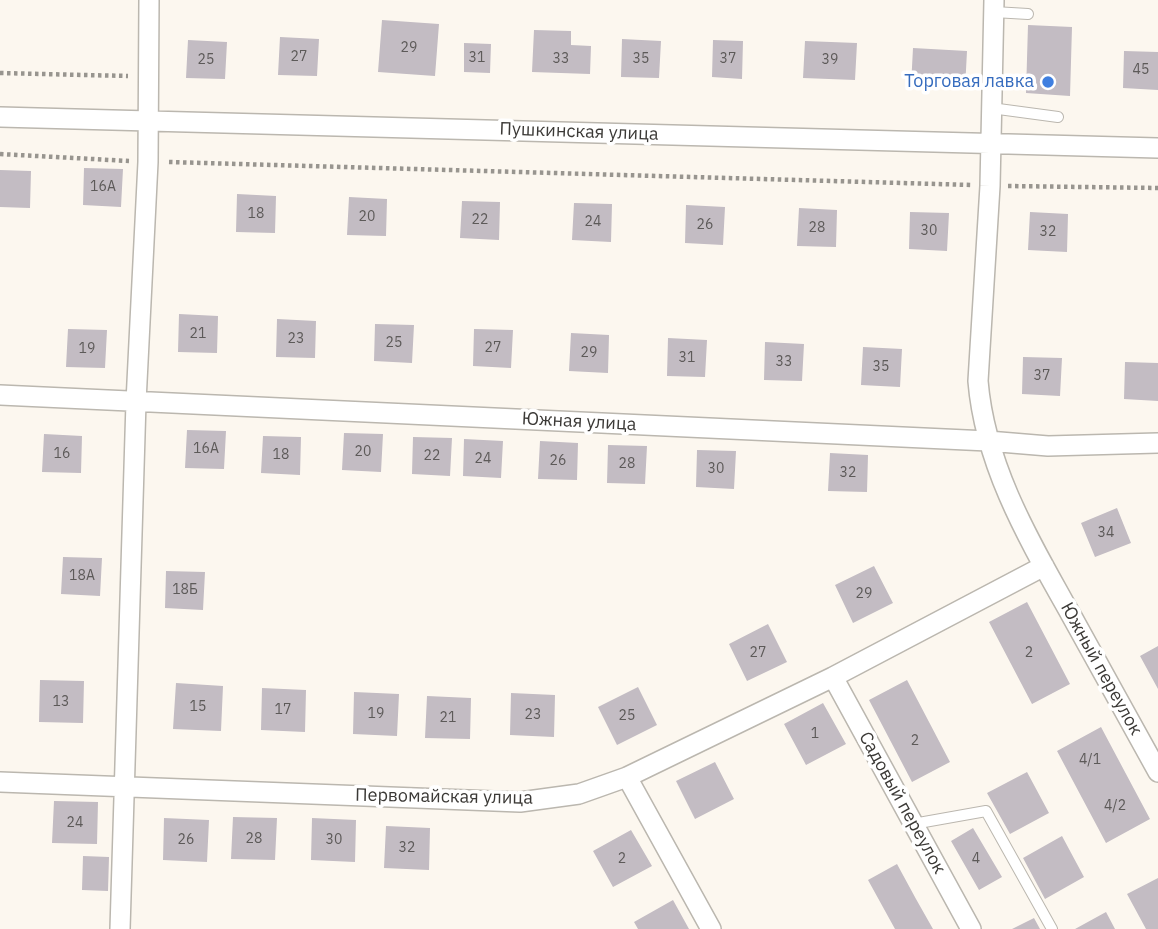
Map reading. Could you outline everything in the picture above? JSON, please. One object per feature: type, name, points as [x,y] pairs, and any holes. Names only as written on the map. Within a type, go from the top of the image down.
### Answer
[{"type":"street","points":[[120,929],[136,402],[148,162],[149,0]]},
{"type":"street","name":"Южный переулок","points":[[994,6],[992,143],[978,381],[980,408],[997,472],[1044,566],[1158,772]]},
{"type":"street","name":"Пушкинская улица","points":[[0,117],[1158,148]]},
{"type":"street","name":"Южная улица","points":[[0,395],[1048,446],[1158,443]]},
{"type":"street","name":"Первомайская улица","points":[[0,782],[520,802],[579,794],[627,777],[833,677],[1044,566]]},
{"type":"street","name":"Садовый переулок","points":[[833,677],[971,929]]},
{"type":"street","points":[[627,777],[711,929]]},
{"type":"lane","points":[[994,6],[1028,14]]},
{"type":"lane","points":[[991,108],[1058,117]]},
{"type":"lane","points":[[913,824],[986,811],[1052,929]]},
{"type":"path","points":[[0,73],[150,77]]},
{"type":"path","points":[[0,154],[148,162],[990,186],[1158,188]]},
{"type":"building","points":[[382,20],[439,24],[435,76],[378,72]]},
{"type":"building","points":[[1028,25],[1072,27],[1070,96],[1026,93]]},
{"type":"building","points":[[534,30],[571,31],[571,45],[591,46],[590,74],[532,72]]},
{"type":"building","points":[[280,37],[319,39],[317,76],[278,75]]},
{"type":"building","points":[[622,39],[661,41],[659,78],[621,77]]},
{"type":"building","points":[[188,40],[227,42],[225,79],[186,78]]},
{"type":"building","points":[[713,40],[743,41],[742,79],[712,77]]},
{"type":"building","points":[[805,41],[857,43],[855,80],[803,78]]},
{"type":"building","points":[[464,43],[491,44],[490,73],[464,72]]},
{"type":"building","points":[[913,48],[967,51],[965,89],[911,86]]},
{"type":"building","points":[[1124,51],[1158,52],[1158,90],[1123,88]]},
{"type":"building","points":[[84,168],[123,169],[121,207],[83,205]]},
{"type":"building","points":[[0,170],[31,171],[30,208],[0,207]]},
{"type":"building","points":[[237,194],[276,196],[275,233],[236,232]]},
{"type":"building","points":[[349,197],[387,199],[386,236],[347,235]]},
{"type":"building","points":[[462,201],[500,202],[499,240],[460,238]]},
{"type":"building","points":[[574,203],[612,204],[611,242],[572,240]]},
{"type":"building","points":[[686,205],[725,207],[723,245],[685,243]]},
{"type":"building","points":[[799,208],[837,210],[836,247],[797,246]]},
{"type":"building","points":[[910,212],[949,213],[947,251],[909,249]]},
{"type":"building","points":[[1030,212],[1068,214],[1067,252],[1028,250]]},
{"type":"building","points":[[179,314],[218,316],[217,353],[178,352]]},
{"type":"building","points":[[277,319],[316,321],[315,358],[276,357]]},
{"type":"building","points":[[375,324],[414,325],[412,363],[374,361]]},
{"type":"building","points":[[68,329],[107,330],[105,368],[66,367]]},
{"type":"building","points":[[474,329],[513,330],[511,368],[473,366]]},
{"type":"building","points":[[571,333],[609,335],[608,373],[569,371]]},
{"type":"building","points":[[668,338],[707,340],[705,377],[667,376]]},
{"type":"building","points":[[765,342],[804,344],[802,381],[764,380]]},
{"type":"building","points":[[863,347],[902,349],[900,387],[861,385]]},
{"type":"building","points":[[1023,357],[1062,358],[1060,396],[1022,394]]},
{"type":"building","points":[[1125,362],[1158,363],[1158,401],[1124,399]]},
{"type":"building","points":[[187,430],[226,431],[224,469],[185,468]]},
{"type":"building","points":[[344,433],[383,434],[381,472],[342,470]]},
{"type":"building","points":[[44,434],[82,436],[81,473],[42,472]]},
{"type":"building","points":[[263,436],[301,437],[300,475],[261,473]]},
{"type":"building","points":[[413,437],[452,438],[450,476],[412,474]]},
{"type":"building","points":[[464,439],[503,441],[501,478],[463,476]]},
{"type":"building","points":[[540,441],[578,443],[577,480],[538,479]]},
{"type":"building","points":[[608,445],[647,446],[645,484],[607,483]]},
{"type":"building","points":[[697,450],[736,451],[734,489],[696,487]]},
{"type":"building","points":[[830,453],[868,455],[867,492],[828,491]]},
{"type":"building","points":[[1117,508],[1131,543],[1095,557],[1081,523]]},
{"type":"building","points":[[63,557],[102,558],[100,596],[61,594]]},
{"type":"building","points":[[874,566],[893,603],[853,623],[835,585]]},
{"type":"building","points":[[166,571],[205,572],[203,610],[165,608]]},
{"type":"building","points":[[1027,602],[1070,684],[1032,704],[989,622]]},
{"type":"building","points":[[768,624],[787,662],[747,681],[729,644]]},
{"type":"building","points":[[1158,646],[1158,689],[1140,656]]},
{"type":"building","points":[[40,680],[84,681],[83,723],[39,722]]},
{"type":"building","points":[[907,680],[950,762],[912,782],[869,700]]},
{"type":"building","points":[[176,683],[223,686],[221,731],[173,729]]},
{"type":"building","points":[[638,687],[657,725],[617,745],[598,707]]},
{"type":"building","points":[[262,688],[306,690],[305,732],[261,730]]},
{"type":"building","points":[[354,692],[399,694],[397,736],[353,734]]},
{"type":"building","points":[[511,693],[555,695],[554,737],[510,735]]},
{"type":"building","points":[[427,696],[471,698],[470,739],[425,738]]},
{"type":"building","points":[[823,703],[846,744],[806,765],[784,724]]},
{"type":"building","points":[[1101,727],[1150,819],[1106,843],[1057,751]]},
{"type":"building","points":[[715,762],[734,799],[695,819],[676,781]]},
{"type":"building","points":[[1027,772],[1049,813],[1010,834],[987,793]]},
{"type":"building","points":[[54,801],[98,802],[97,844],[52,843]]},
{"type":"building","points":[[233,817],[277,818],[275,860],[231,859]]},
{"type":"building","points":[[164,818],[209,820],[207,862],[163,860]]},
{"type":"building","points":[[312,818],[356,820],[355,862],[311,860]]},
{"type":"building","points":[[386,826],[430,828],[429,870],[384,868]]},
{"type":"building","points":[[973,828],[1002,877],[979,890],[951,841]]},
{"type":"building","points":[[631,830],[652,866],[613,887],[593,851]]},
{"type":"building","points":[[1062,836],[1084,877],[1045,899],[1023,858]]},
{"type":"building","points":[[83,856],[109,857],[108,891],[82,890]]},
{"type":"building","points":[[897,864],[933,929],[895,929],[868,880]]},
{"type":"building","points":[[1158,878],[1158,929],[1146,929],[1127,894]]},
{"type":"building","points":[[673,900],[689,929],[638,929],[634,922]]},
{"type":"building","points":[[1106,912],[1115,929],[1075,929]]},
{"type":"building","points":[[1034,918],[1040,929],[1012,929]]},
{"type":"place","name":"Торговая лавка","points":[[1048,82]]}]
